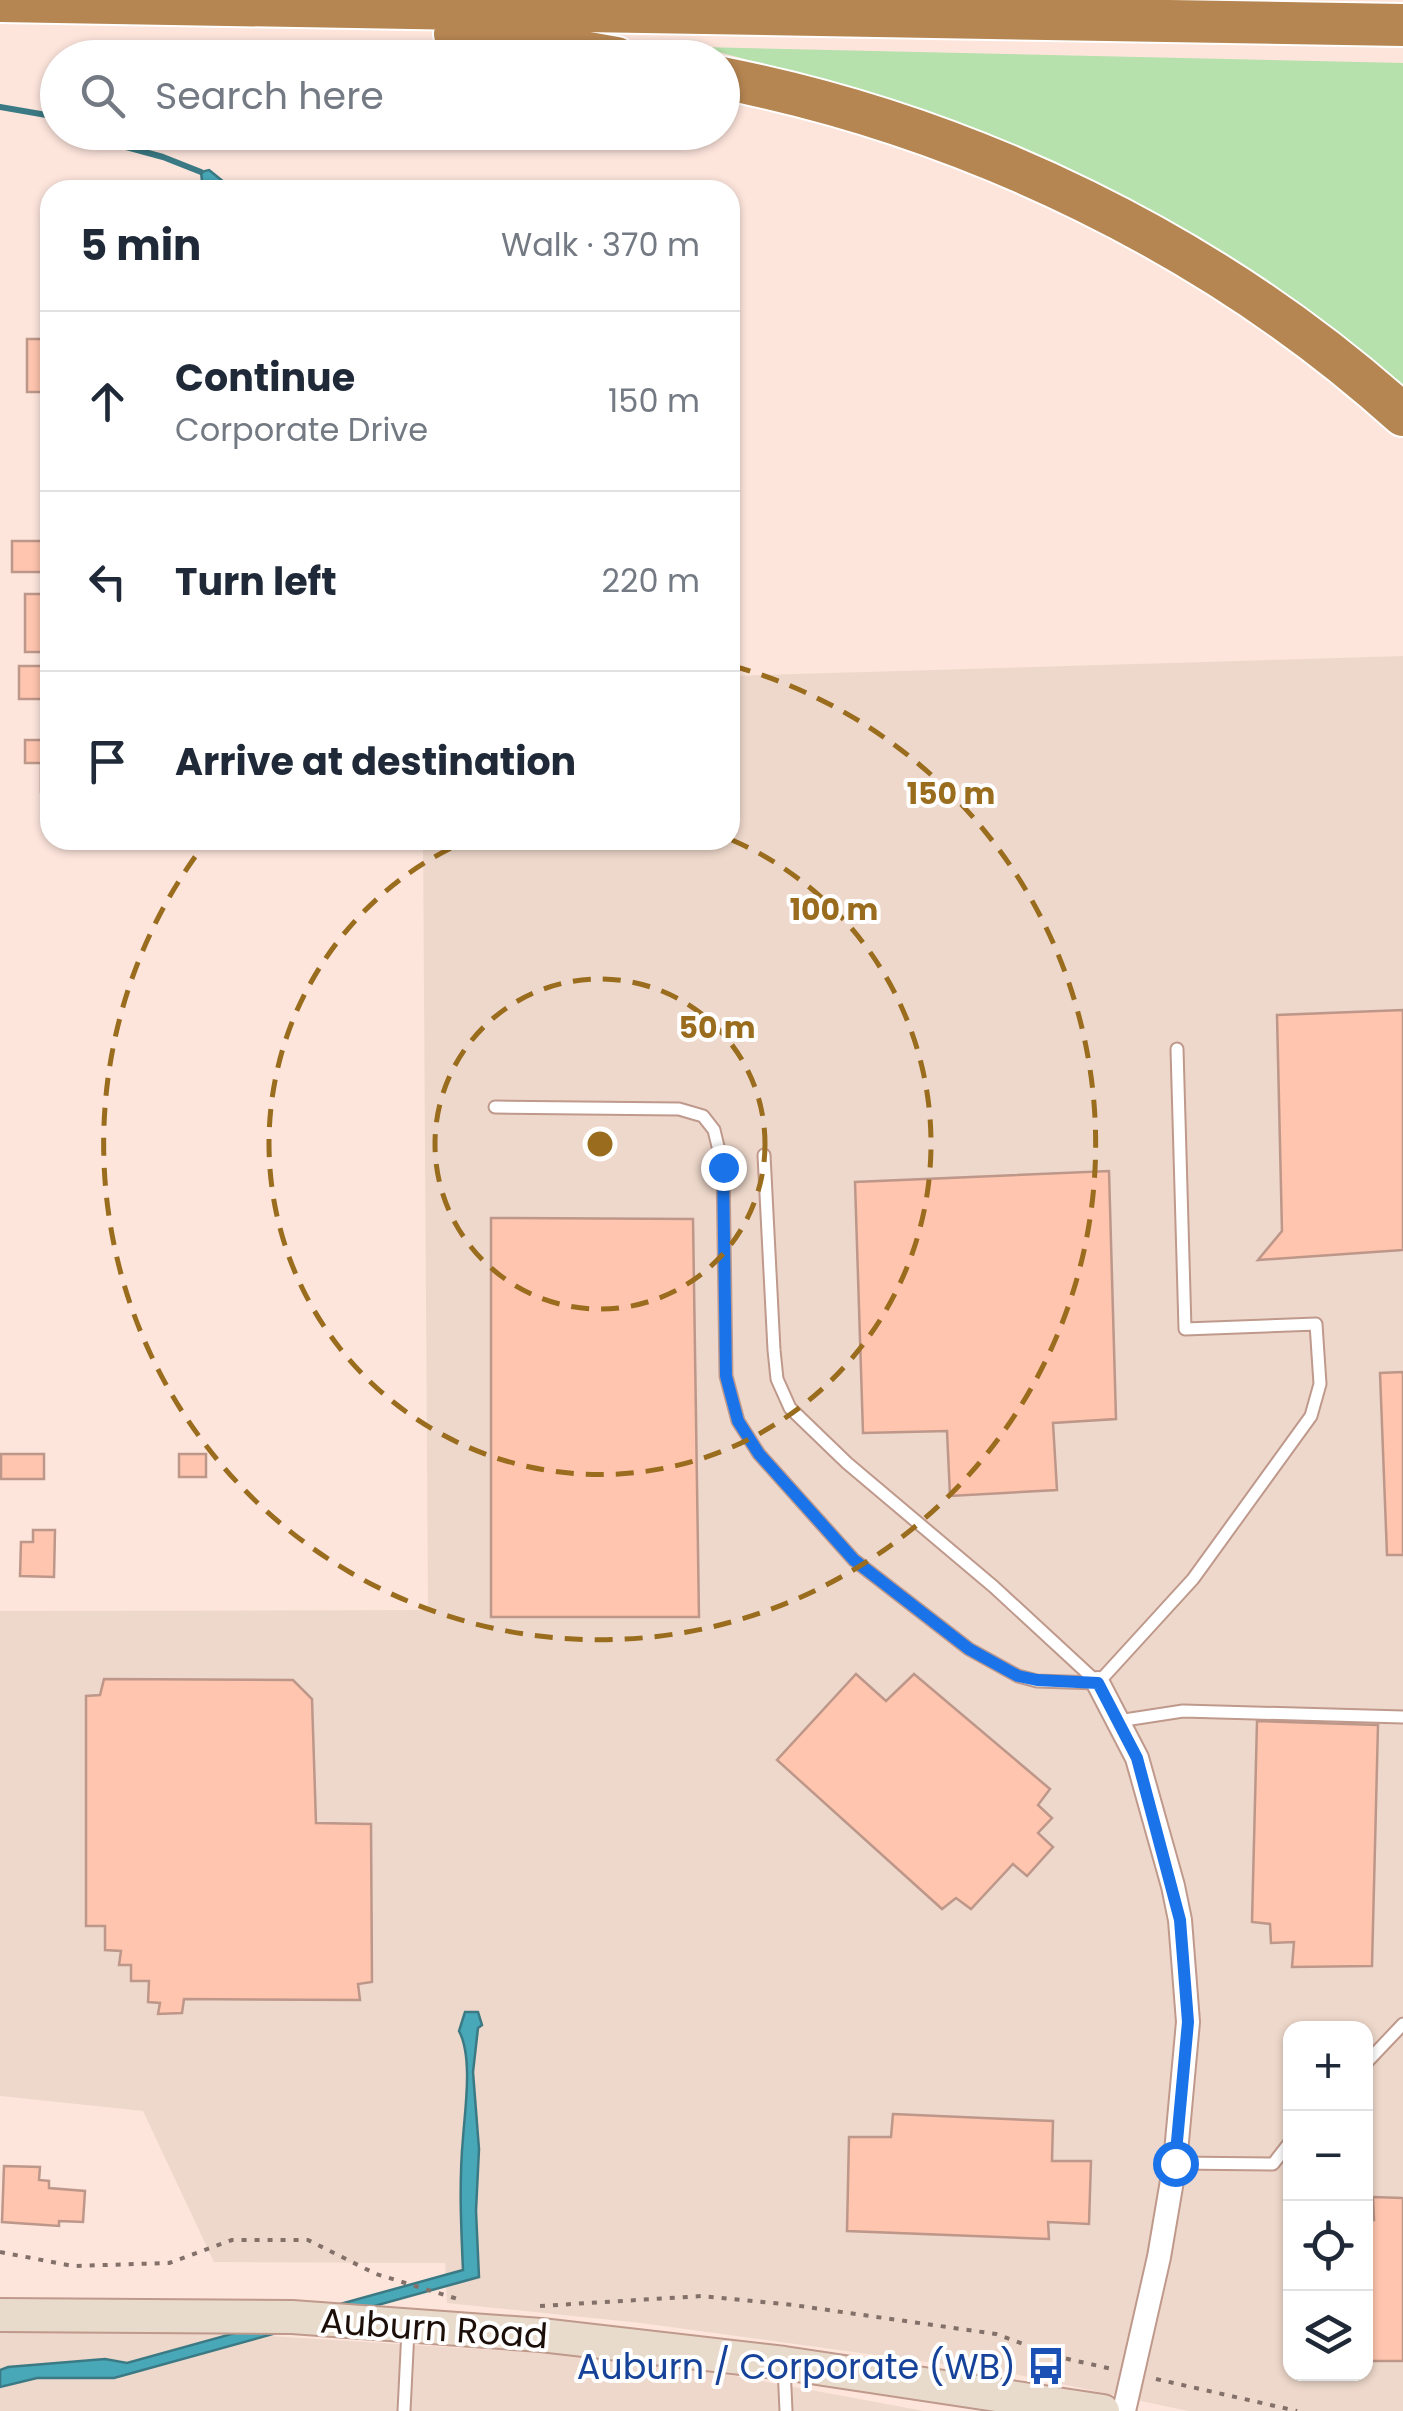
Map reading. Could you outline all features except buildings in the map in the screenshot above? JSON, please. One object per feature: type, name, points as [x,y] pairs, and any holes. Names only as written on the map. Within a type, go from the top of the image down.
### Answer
[{"type":"highway","points":[[0,1],[1403,25]]},
{"type":"highway","points":[[0,13],[26,18],[278,23],[516,40]]},
{"type":"highway","points":[[740,81],[785,90],[908,126],[1017,168],[1132,227],[1252,298],[1361,377],[1403,415]]},
{"type":"main road","name":"Auburn Road","points":[[0,2315],[292,2317],[541,2336],[784,2362],[1104,2411]]},
{"type":"street","points":[[1098,1683],[1137,1758],[1180,1920],[1188,2022],[1175,2163],[1159,2257],[1124,2411]]},
{"type":"lane","points":[[1098,1683],[1193,1579],[1311,1416],[1320,1384],[1316,1324],[1185,1329],[1177,1050]]},
{"type":"lane","points":[[494,1107],[679,1108],[703,1116],[714,1130],[723,1167],[726,1376],[738,1421],[759,1454],[854,1560],[969,1649],[1018,1676],[1098,1683]]},
{"type":"lane","points":[[764,1155],[774,1350],[777,1379],[790,1408],[1098,1683]]},
{"type":"lane","points":[[1118,1721],[1184,1711],[1403,1716]]},
{"type":"lane","points":[[1373,2056],[1403,2024]]},
{"type":"lane","points":[[1175,2163],[1273,2164],[1283,2151]]},
{"type":"lane","points":[[404,2411],[408,2326]]},
{"type":"lane","points":[[784,2362],[786,2411]]},
{"type":"path","points":[[0,2252],[73,2266],[169,2263],[232,2240],[308,2240],[376,2274],[472,2303]]},
{"type":"path","points":[[536,2306],[702,2296],[793,2304],[996,2334],[1059,2357],[1297,2411]]},
{"type":"shaded area","points":[[1403,656],[1403,2411],[1188,2411],[1015,2374],[641,2323],[447,2303],[445,2263],[214,2262],[143,2111],[0,2096],[0,1611],[428,1610],[423,850],[740,850],[740,676]]},
{"type":"shaded area","points":[[0,2331],[208,2332],[559,2354],[686,2367],[924,2411],[0,2411]]},
{"type":"green space","points":[[740,48],[1403,63],[1403,390],[936,118],[877,96],[740,58]]},
{"type":"water","points":[[209,170],[221,180],[202,180],[201,172]]},
{"type":"water","points":[[465,2012],[478,2012],[482,2025],[478,2028],[473,2072],[479,2149],[479,2277],[114,2378],[37,2378],[0,2387],[0,2370],[8,2367],[105,2359],[127,2363],[463,2270],[461,2171],[467,2069],[459,2031]]},
{"type":"waterway","points":[[0,107],[40,114]]},
{"type":"waterway","points":[[137,150],[201,172]]},
{"type":"place","name":"Auburn / Corporate (WB)","points":[[1046,2366]]},
{"type":"route","points":[[723,1167],[726,1376],[738,1421],[759,1454],[854,1560],[969,1649],[1018,1676],[1098,1683],[1137,1758],[1174,1886],[1185,1966],[1188,2022],[1175,2163]]}]
